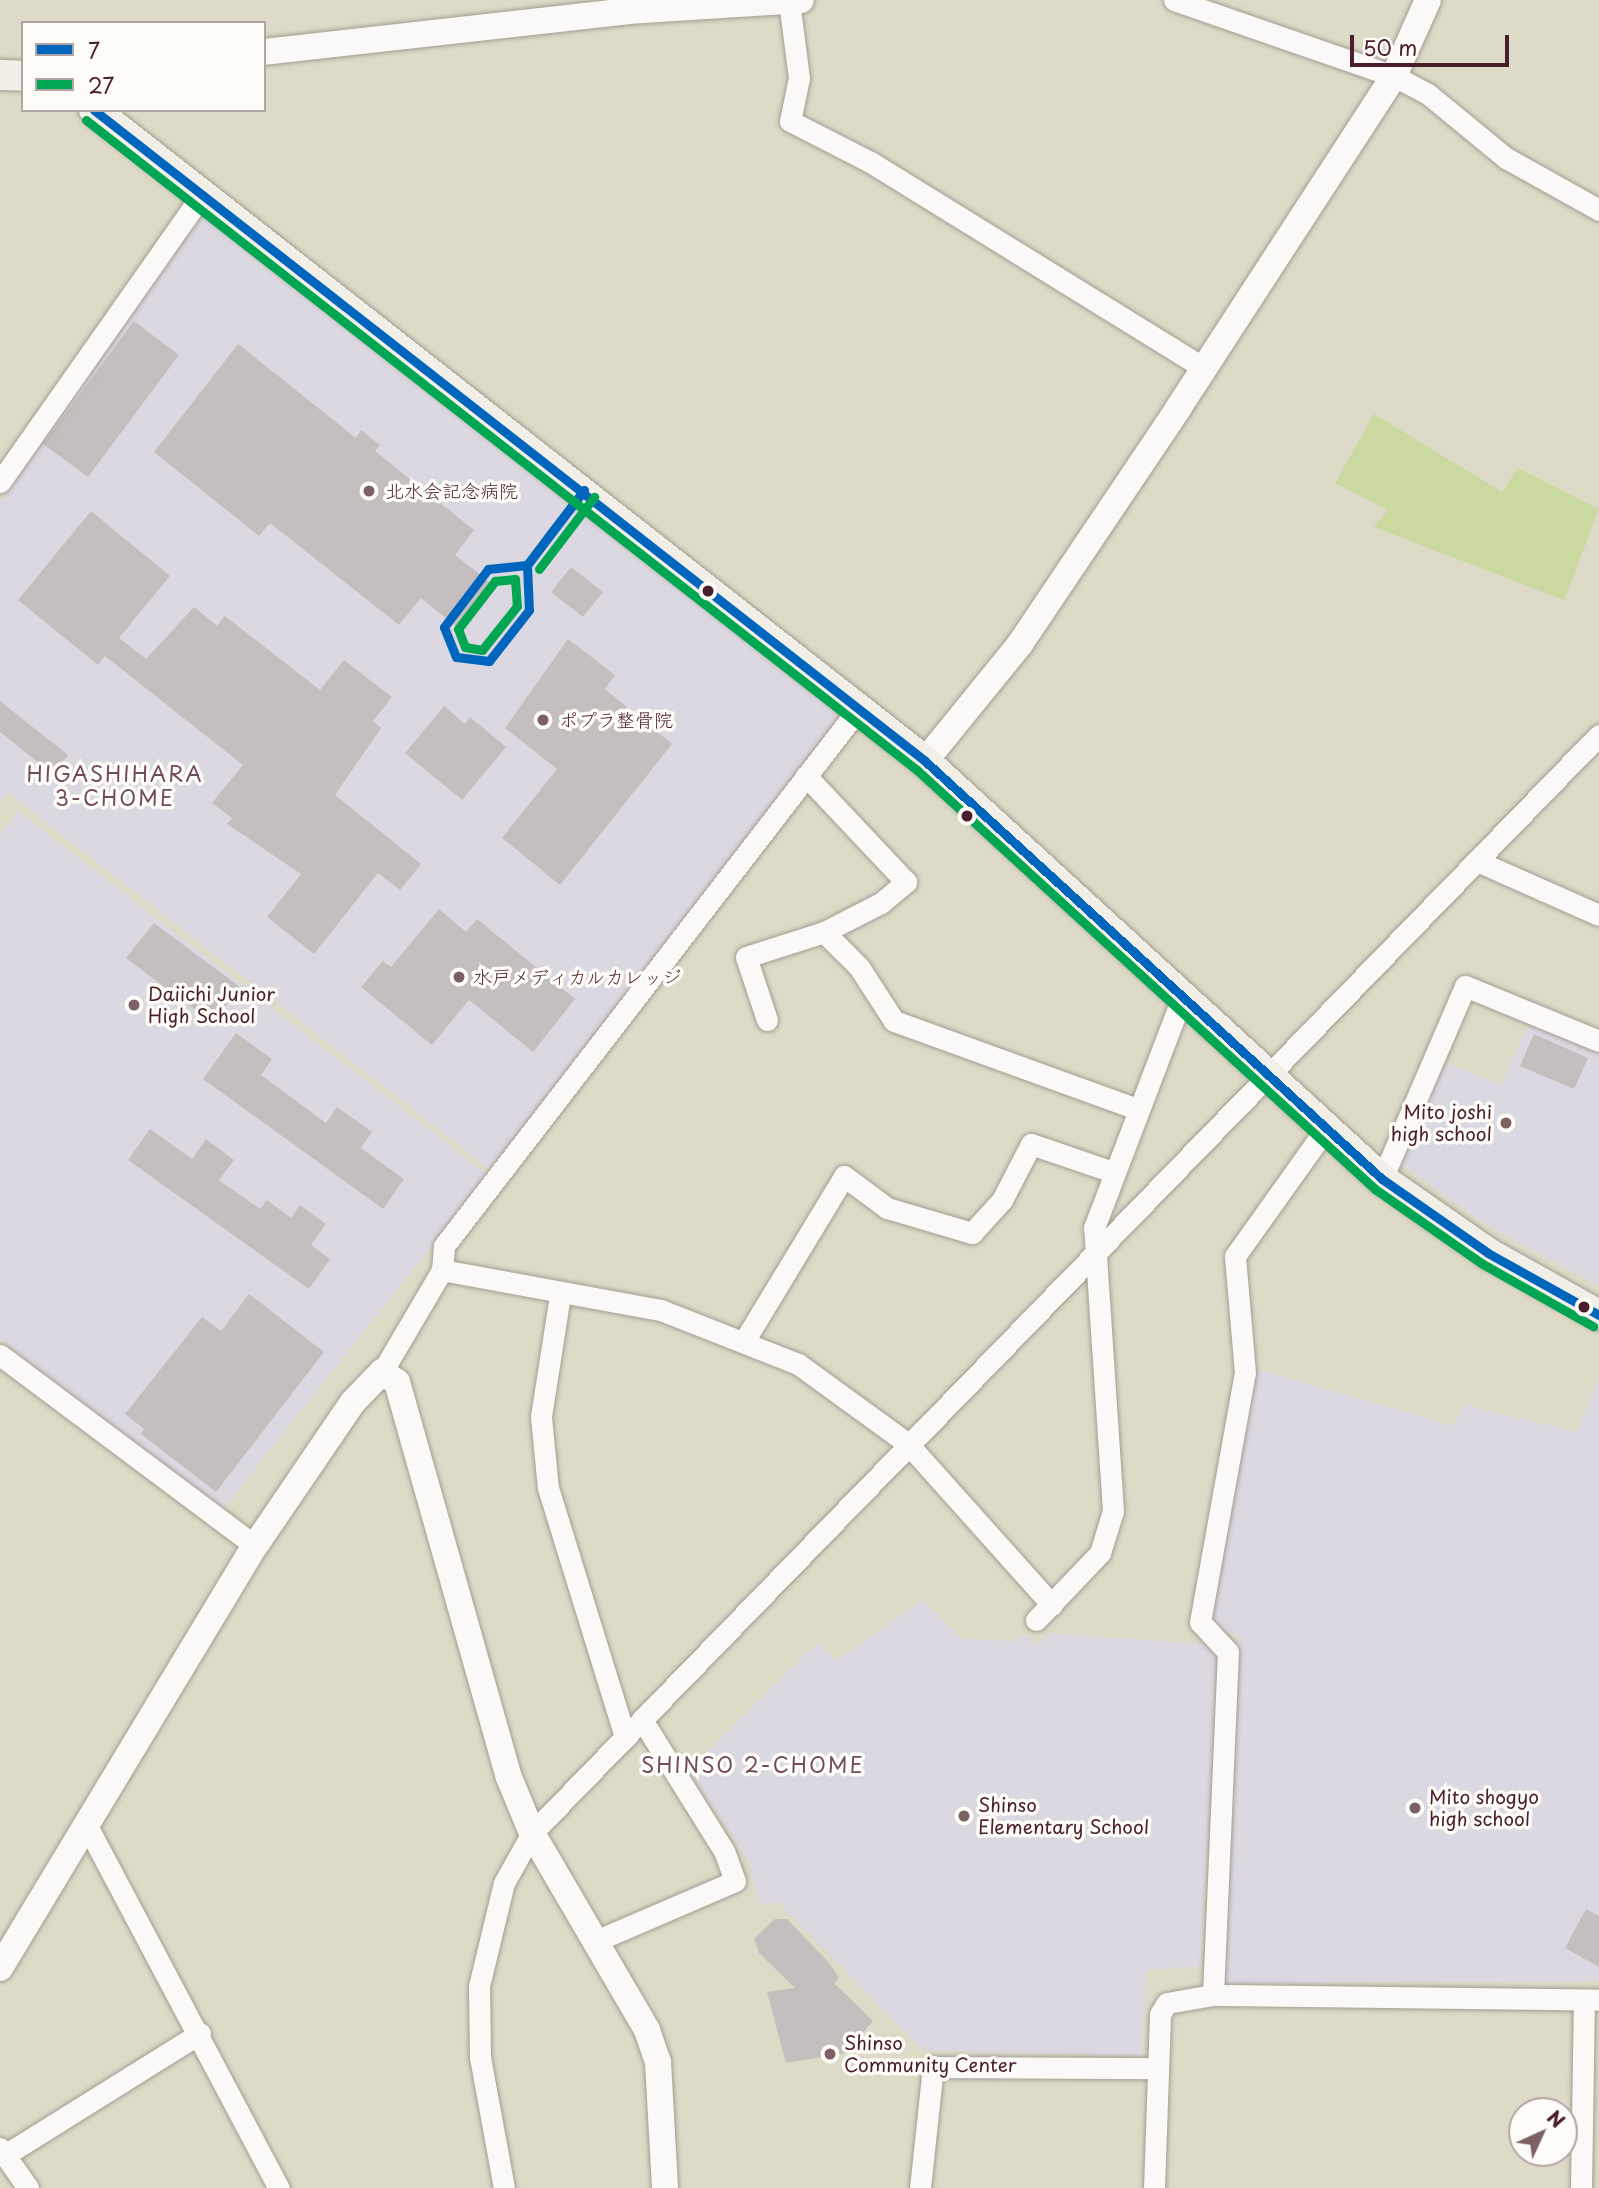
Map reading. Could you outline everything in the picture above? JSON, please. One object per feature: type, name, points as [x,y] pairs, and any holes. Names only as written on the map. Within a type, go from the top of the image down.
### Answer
[{"type":"main road","points":[[0,75],[21,76]]},
{"type":"main road","points":[[96,112],[925,761],[1325,1130],[1382,1179],[1489,1253],[1599,1315]]},
{"type":"street","points":[[266,52],[628,11],[801,0]]},
{"type":"street","points":[[1174,0],[1394,76],[1428,94],[1506,158],[1599,210]]},
{"type":"street","points":[[925,761],[1020,645],[1204,368],[1394,76],[1428,0]]},
{"type":"street","points":[[789,1],[799,78],[790,121],[872,163],[1204,368]]},
{"type":"street","points":[[0,482],[201,196]]},
{"type":"street","points":[[0,1968],[255,1546],[353,1402],[382,1372],[442,1270],[444,1246],[859,708]]},
{"type":"street","points":[[504,2188],[480,2057],[479,1986],[504,1883],[532,1833],[1599,735]]},
{"type":"street","points":[[767,1020],[746,957],[824,932],[881,903],[906,882],[806,776]]},
{"type":"street","points":[[1477,861],[1599,915]]},
{"type":"street","points":[[824,932],[859,967],[894,1021],[1137,1109]]},
{"type":"street","points":[[1382,1179],[1465,986],[1599,1041]]},
{"type":"street","points":[[1036,1620],[1100,1553],[1113,1511],[1094,1228],[1137,1109],[1182,998]]},
{"type":"street","points":[[1213,1995],[1228,1652],[1200,1622],[1244,1373],[1235,1256],[1325,1130]]},
{"type":"street","points":[[746,1338],[844,1176],[887,1208],[972,1233],[1002,1200],[1031,1144],[1113,1172]]},
{"type":"street","points":[[442,1270],[560,1294],[661,1310],[746,1338],[850,1396],[908,1444],[1052,1605]]},
{"type":"street","points":[[560,1294],[541,1417],[548,1488],[625,1737]]},
{"type":"street","points":[[0,1355],[255,1546]]},
{"type":"street","points":[[382,1372],[397,1382],[484,1709],[532,1833],[598,1940],[658,2062],[665,2188]]},
{"type":"street","points":[[598,1940],[735,1881],[724,1851],[642,1720]]},
{"type":"street","points":[[86,1824],[200,2033],[279,2188]]},
{"type":"street","points":[[1153,2188],[1160,2014],[1167,2003],[1213,1995],[1592,2000],[1581,2188]]},
{"type":"street","points":[[28,2188],[3,2152],[200,2033]]},
{"type":"street","points":[[920,2188],[933,2067],[1158,2068]]},
{"type":"shaded area","points":[[203,211],[842,712],[492,1171],[8,793],[0,804],[0,502]]},
{"type":"shaded area","name":"Daiichi Junior High School","points":[[18,811],[488,1175],[220,1513],[0,1340],[0,836]]},
{"type":"shaded area","name":"Mito joshi high school","points":[[1531,1019],[1599,1048],[1599,1286],[1482,1222],[1397,1161],[1438,1059],[1501,1085]]},
{"type":"shaded area","name":"Mito shogyo high school","points":[[1253,1368],[1454,1426],[1464,1405],[1577,1432],[1599,1378],[1599,1981],[1221,1983],[1239,1635],[1214,1627],[1206,1615]]},
{"type":"shaded area","name":"Shinso Elementary School","points":[[923,1600],[962,1639],[1017,1641],[1024,1634],[1037,1646],[1050,1633],[1208,1645],[1220,1657],[1200,1966],[1146,1970],[1142,2056],[923,2050],[777,1901],[761,1906],[749,1862],[689,1770],[817,1643],[837,1660]]},
{"type":"green space","points":[[1374,414],[1502,492],[1518,468],[1599,509],[1564,600],[1374,527],[1388,510],[1335,483]]},
{"type":"building","points":[[134,321],[179,355],[88,477],[43,444]]},
{"type":"building","points":[[238,344],[356,438],[361,430],[380,445],[375,451],[474,530],[455,555],[492,584],[457,627],[421,598],[399,625],[270,523],[259,536],[154,452]]},
{"type":"building","points":[[91,511],[170,576],[119,638],[146,659],[194,607],[217,626],[225,616],[320,690],[344,660],[392,697],[373,721],[381,728],[335,795],[421,864],[400,890],[378,873],[314,954],[267,917],[301,874],[227,824],[232,818],[212,803],[243,765],[105,656],[98,665],[18,600]]},
{"type":"building","points":[[571,567],[603,592],[583,617],[551,592]]},
{"type":"building","points":[[568,639],[615,675],[605,689],[672,744],[560,885],[502,838],[557,769],[505,728]]},
{"type":"building","points":[[0,701],[68,755],[53,774],[0,732]]},
{"type":"building","points":[[444,706],[465,724],[470,717],[506,747],[462,800],[405,753]]},
{"type":"building","name":"水戸メディカルカレッジ","points":[[439,909],[466,932],[477,919],[575,999],[533,1052],[469,1000],[432,1045],[361,987],[383,961],[391,967]]},
{"type":"building","points":[[154,923],[240,987],[212,1023],[126,958]]},
{"type":"building","points":[[236,1033],[272,1059],[261,1075],[326,1123],[337,1107],[372,1132],[361,1148],[404,1179],[383,1209],[203,1079]]},
{"type":"building","points":[[1534,1034],[1588,1058],[1574,1089],[1520,1066]]},
{"type":"building","points":[[150,1129],[192,1159],[206,1139],[234,1160],[219,1180],[260,1209],[267,1200],[291,1218],[300,1205],[326,1224],[311,1245],[330,1259],[309,1289],[128,1160]]},
{"type":"building","points":[[249,1294],[324,1352],[216,1492],[141,1434],[144,1429],[125,1414],[202,1317],[221,1331]]},
{"type":"building","points":[[1586,1909],[1599,1916],[1599,1967],[1565,1948]]},
{"type":"building","points":[[775,1919],[787,1919],[830,1964],[839,1978],[834,1983],[873,2021],[846,2053],[786,2063],[767,1992],[795,1988],[759,1953],[754,1939]]},
{"type":"transit line","name":"7","points":[[97,112],[925,761],[1382,1179],[1488,1253],[1599,1315]]},
{"type":"transit line","name":"27","points":[[86,120],[917,770],[1375,1189],[1481,1263],[1593,1326]]},
{"type":"transit line","name":"7","points":[[584,490],[527,565],[551,533],[584,490]]},
{"type":"transit line","name":"27","points":[[539,569],[594,497]]},
{"type":"transit line","name":"7","points":[[527,565],[529,610],[489,661],[456,657],[444,627],[488,569],[527,565]]},
{"type":"transit line","name":"27","points":[[515,579],[517,606],[482,650],[465,647],[458,629],[495,581],[515,579]]},
{"type":"place","name":"北水会記念病院","points":[[369,491]]},
{"type":"place","name":"ポプラ整骨院","points":[[543,720]]},
{"type":"place","name":"水戸メディカルカレッジ","points":[[459,977]]},
{"type":"place","name":"Daiichi Junior High School","points":[[134,1005]]},
{"type":"place","name":"Mito joshi high school","points":[[1506,1123]]},
{"type":"place","name":"Mito shogyo high school","points":[[1415,1808]]},
{"type":"place","name":"Shinso Elementary School","points":[[964,1816]]},
{"type":"place","name":"Shinso Community Center","points":[[830,2054]]},
{"type":"district","name":"HIGASHIHARA 3-CHOME","points":[[115,785]]},
{"type":"district","name":"SHINSO 2-CHOME","points":[[753,1764]]}]
